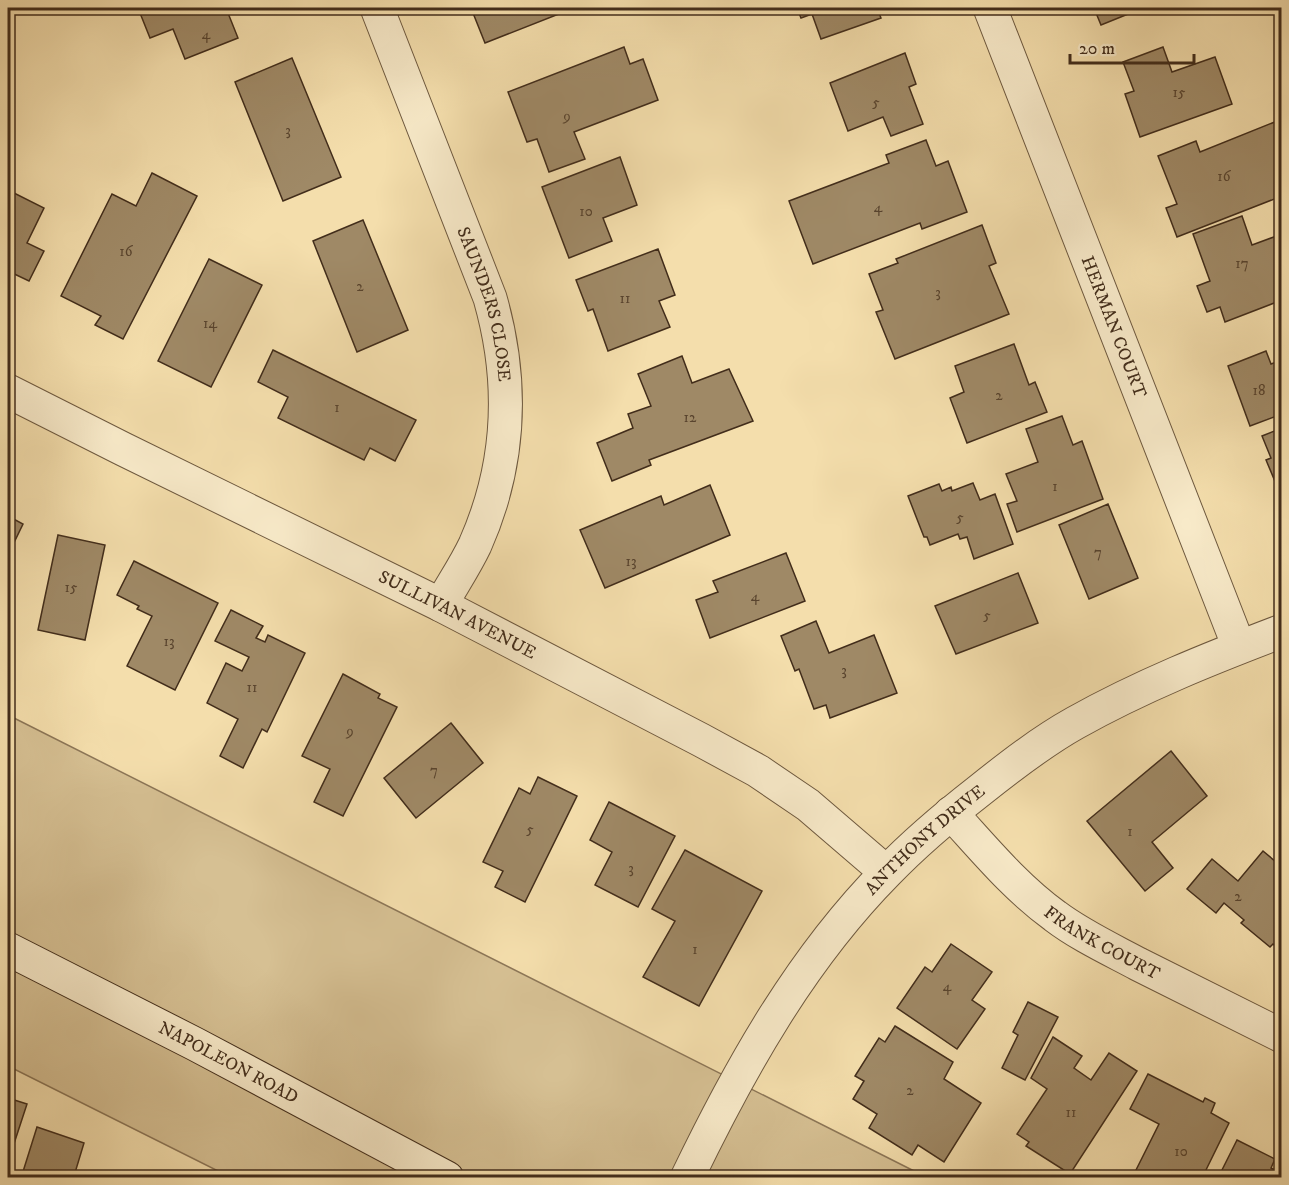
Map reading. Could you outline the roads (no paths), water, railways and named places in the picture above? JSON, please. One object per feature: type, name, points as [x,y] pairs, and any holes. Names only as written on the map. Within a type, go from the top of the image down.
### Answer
[{"type":"street","name":"SAUNDERS CLOSE","points":[[377,8],[490,298],[498,325],[504,372],[507,410],[497,480],[484,524],[474,547],[441,605]]},
{"type":"street","name":"HERMAN COURT","points":[[990,8],[1239,647]]},
{"type":"street","name":"SULLIVAN AVENUE","points":[[8,391],[441,605],[758,771],[808,805],[886,872]]},
{"type":"street","name":"ANTHONY DRIVE","points":[[687,1178],[763,1035],[805,972],[828,940],[886,872],[918,842],[951,813],[1033,750],[1074,724],[1150,685],[1281,631]]},
{"type":"street","name":"FRANK COURT","points":[[951,813],[1005,872],[1031,898],[1056,918],[1084,935],[1281,1036]]},
{"type":"street","name":"NAPOLEON ROAD","points":[[8,949],[195,1044],[447,1178]]}]
